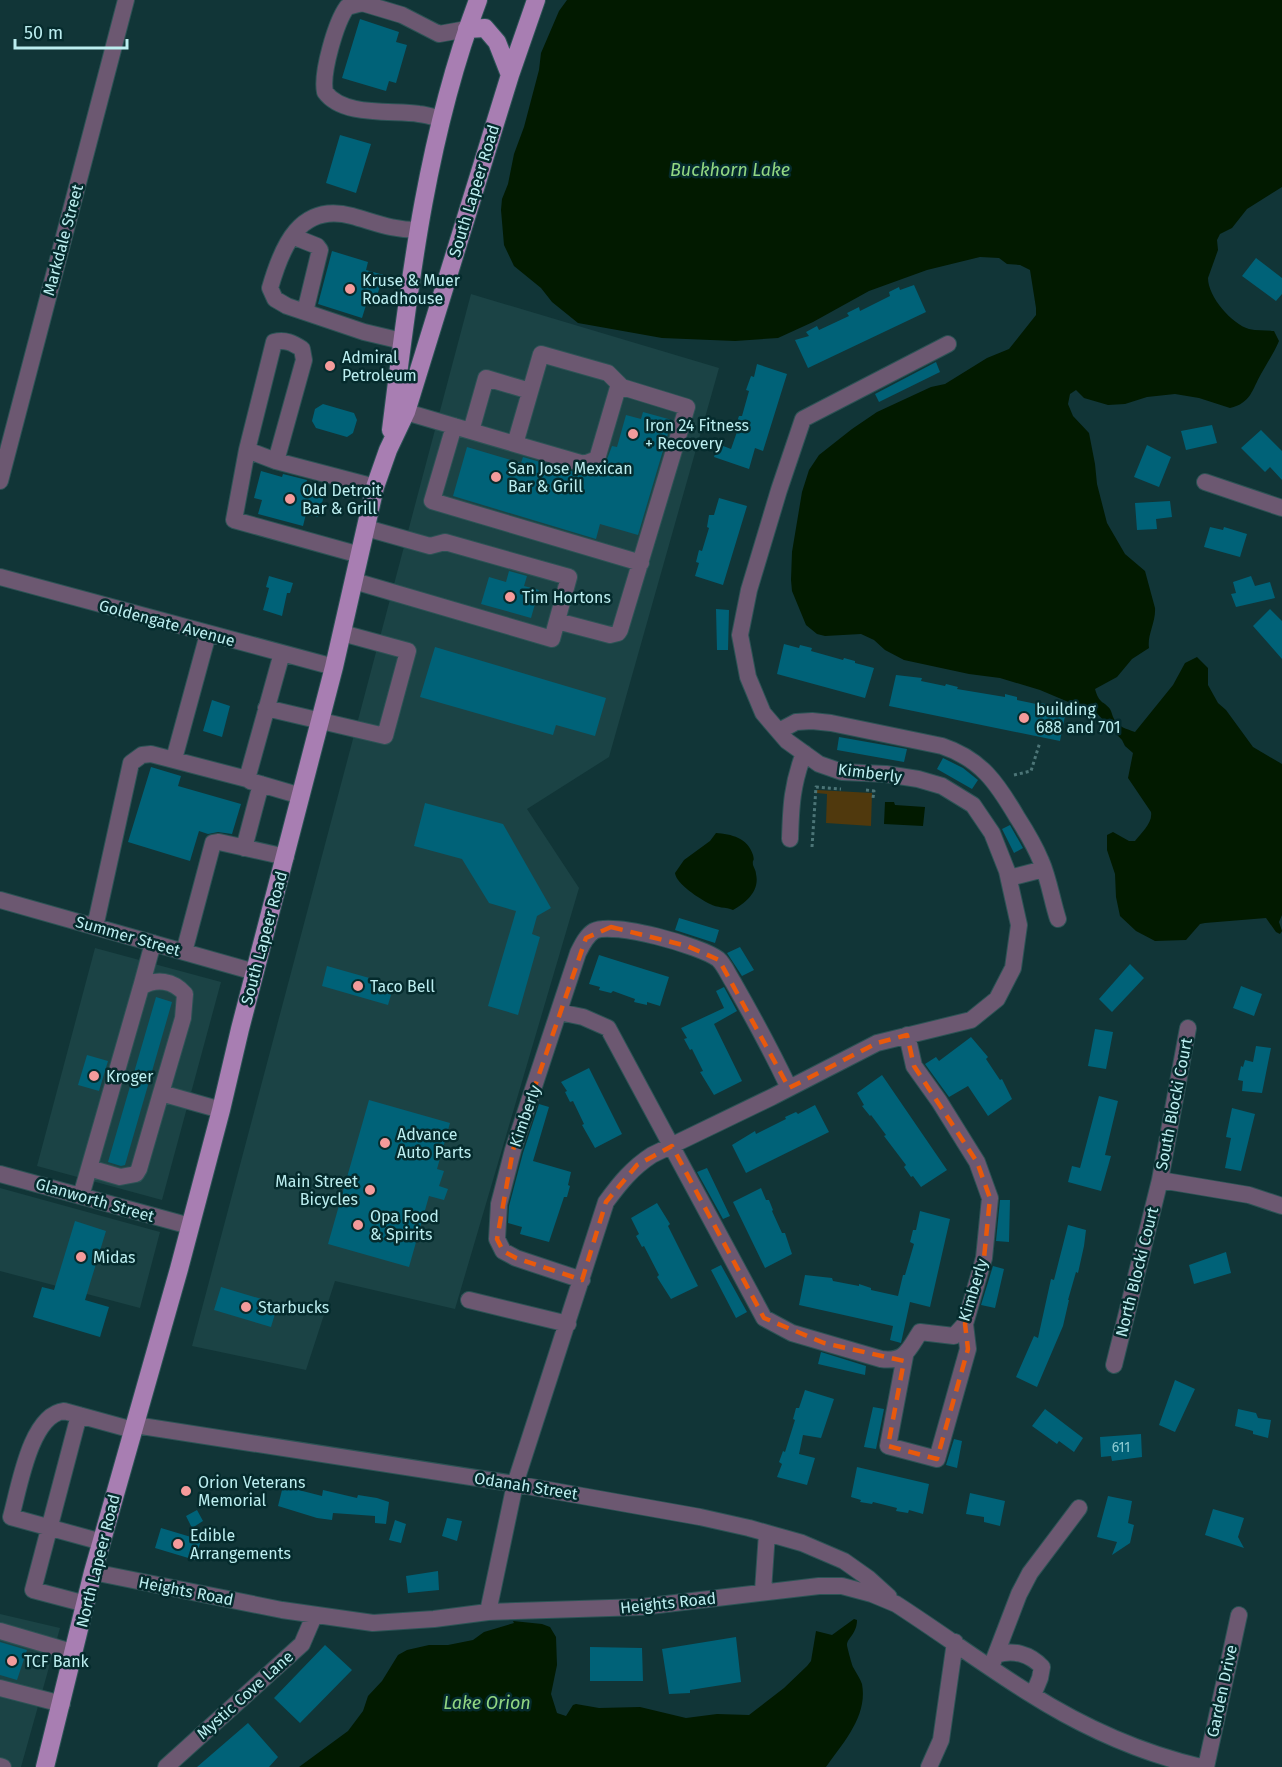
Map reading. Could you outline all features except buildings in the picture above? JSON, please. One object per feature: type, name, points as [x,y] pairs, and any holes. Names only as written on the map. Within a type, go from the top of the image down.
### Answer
[{"type":"main road","name":"South Lapeer Road","points":[[388,450],[419,230],[442,119],[467,29],[478,0]]},
{"type":"main road","name":"South Lapeer Road","points":[[134,1428],[221,1110],[286,857],[334,667],[375,487],[388,450],[406,412],[510,75],[536,0]]},
{"type":"main road","points":[[467,29],[485,28],[497,42],[510,75]]},
{"type":"main road","name":"North Lapeer Road","points":[[45,1767],[75,1653],[93,1572],[134,1428]]},
{"type":"street","name":"Markdale Street","points":[[0,481],[126,0]]},
{"type":"street","points":[[442,119],[419,114],[358,109],[337,103],[325,92],[324,73],[339,24],[347,7],[362,3],[402,15],[440,34],[467,29]]},
{"type":"street","points":[[402,341],[364,332],[287,306],[275,299],[270,288],[276,266],[292,236],[318,214],[350,215],[398,230],[419,230]]},
{"type":"street","points":[[292,236],[317,246],[320,250],[305,312]]},
{"type":"street","points":[[276,461],[304,360],[302,350],[286,341],[274,342],[247,450],[234,520],[360,555]]},
{"type":"street","name":"Kimberly","points":[[488,1612],[514,1484],[606,1202],[622,1180],[637,1165],[672,1146],[877,1043],[971,1020],[997,999],[1013,968],[1019,925],[1009,878],[992,832],[973,805],[942,786],[918,779],[886,774],[842,772],[819,764],[787,741],[763,712],[748,677],[740,635],[752,582],[803,419],[948,344]]},
{"type":"street","points":[[515,444],[541,354],[608,373],[622,387],[687,407],[620,630],[614,635],[557,621]]},
{"type":"street","points":[[471,431],[486,378],[530,391]]},
{"type":"street","points":[[406,412],[584,464],[597,459],[619,384]]},
{"type":"street","points":[[454,426],[432,501],[641,562]]},
{"type":"street","points":[[247,450],[276,461],[375,487]]},
{"type":"street","points":[[1205,482],[1282,508]]},
{"type":"street","points":[[354,581],[552,639],[569,577],[445,542],[430,546],[366,528]]},
{"type":"street","name":"Goldengate Avenue","points":[[0,577],[334,667]]},
{"type":"street","points":[[266,708],[385,736],[408,651],[342,633]]},
{"type":"street","points":[[174,759],[208,634]]},
{"type":"street","points":[[244,848],[266,708],[282,653]]},
{"type":"street","points":[[779,731],[796,722],[831,723],[942,746],[956,750],[972,760],[994,780],[1027,834],[1044,869],[1058,920]]},
{"type":"street","points":[[790,839],[791,793],[804,753]]},
{"type":"street","points":[[95,927],[131,763],[142,755],[157,755],[174,759],[301,796]]},
{"type":"street","points":[[184,952],[213,843],[219,842],[286,857]]},
{"type":"street","points":[[1009,878],[1044,869]]},
{"type":"street","name":"Summer Street","points":[[0,900],[255,972]]},
{"type":"street","name":"Kimberly","points":[[582,1280],[516,1258],[503,1251],[497,1239],[500,1204],[513,1150],[578,953],[586,938],[596,930],[611,927],[687,946],[719,960],[764,1038],[789,1088]]},
{"type":"street","points":[[81,1196],[153,943]]},
{"type":"street","points":[[89,1168],[126,1178],[136,1174],[140,1169],[183,1018],[185,994],[179,987],[166,981],[150,981],[141,987]]},
{"type":"street","points":[[559,1012],[583,1017],[608,1028],[764,1318],[792,1333],[881,1359],[892,1360],[905,1356],[888,1446],[937,1460],[968,1349],[965,1324]]},
{"type":"street","name":"South Blocki Court","points":[[1160,1179],[1188,1028]]},
{"type":"street","name":"Kimberly","points":[[905,1356],[920,1332],[954,1336],[965,1324],[984,1258],[990,1197],[977,1162],[914,1066],[907,1035]]},
{"type":"street","points":[[160,1093],[221,1110]]},
{"type":"street","name":"Glanworth Street","points":[[0,1174],[190,1226]]},
{"type":"street","points":[[1160,1179],[1249,1196],[1282,1206]]},
{"type":"street","name":"North Blocki Court","points":[[1114,1365],[1160,1179]]},
{"type":"street","points":[[469,1300],[568,1324]]},
{"type":"street","name":"Odanah Street","points":[[50,1527],[12,1517],[32,1443],[44,1422],[57,1412],[64,1411],[134,1428],[514,1484],[700,1517],[801,1543],[844,1561],[868,1578],[896,1604]]},
{"type":"street","points":[[80,1415],[33,1590],[86,1604]]},
{"type":"street","points":[[993,1661],[1030,1573],[1079,1508]]},
{"type":"street","points":[[50,1527],[102,1542]]},
{"type":"street","points":[[763,1591],[766,1533]]},
{"type":"street","name":"Heights Road","points":[[93,1572],[314,1616],[373,1623],[434,1619],[488,1612],[610,1609],[763,1591],[842,1586],[872,1594],[896,1604],[955,1642],[993,1661],[1033,1695],[1148,1760],[1201,1767]]},
{"type":"street","name":"Garden Drive","points":[[1206,1767],[1239,1615]]},
{"type":"street","name":"Mystic Cove Lane","points":[[166,1767],[302,1644],[314,1616]]},
{"type":"street","points":[[0,1631],[75,1653]]},
{"type":"street","points":[[928,1767],[941,1740],[955,1642]]},
{"type":"street","points":[[993,1661],[1005,1652],[1017,1653],[1034,1659],[1042,1667],[1033,1695]]},
{"type":"street","points":[[0,1688],[62,1704]]},
{"type":"path","points":[[1014,775],[1031,771],[1040,742]]},
{"type":"path","points":[[812,847],[816,787],[850,789]]},
{"type":"path","points":[[862,790],[874,791],[873,798]]},
{"type":"highlighted area","points":[[611,927],[687,946],[719,960],[789,1088],[877,1043],[907,1035],[914,1066],[977,1162],[990,1198],[984,1258],[965,1324],[968,1349],[937,1459],[888,1446],[904,1361],[824,1343],[764,1318],[672,1146],[637,1165],[606,1202],[582,1280],[516,1258],[503,1251],[497,1239],[513,1150],[586,938]]},
{"type":"shaded area","points":[[471,294],[719,368],[609,757],[527,809],[579,888],[455,1309],[335,1281],[306,1370],[192,1346]]},
{"type":"shaded area","points":[[817,790],[872,793],[871,826],[826,823],[827,794],[817,793]]},
{"type":"shaded area","points":[[95,948],[221,982],[162,1200],[37,1166]]},
{"type":"shaded area","points":[[0,1188],[160,1232],[140,1308],[0,1271]]},
{"type":"shaded area","points":[[0,1614],[60,1628],[21,1767],[0,1767]]},
{"type":"water","name":"Buckhorn Lake","points":[[567,0],[1282,0],[1282,187],[1247,209],[1232,228],[1220,234],[1217,240],[1218,250],[1208,278],[1216,301],[1235,322],[1249,329],[1274,331],[1279,341],[1275,350],[1247,399],[1230,408],[1199,398],[1175,394],[1108,405],[1084,398],[1076,390],[1070,394],[1068,404],[1073,416],[1089,433],[1097,484],[1107,523],[1125,554],[1145,571],[1155,608],[1149,648],[1132,659],[1117,677],[1095,689],[1097,694],[1110,709],[1118,724],[1135,732],[1173,685],[1185,663],[1197,657],[1208,668],[1208,685],[1218,703],[1226,710],[1253,747],[1282,764],[1282,915],[1279,922],[1282,931],[1280,934],[1266,918],[1200,924],[1186,940],[1155,941],[1136,931],[1120,916],[1115,874],[1107,850],[1107,835],[1113,832],[1129,841],[1135,841],[1148,824],[1151,812],[1128,778],[1133,753],[1091,707],[1086,706],[1085,709],[1040,690],[1000,678],[904,660],[861,634],[825,636],[817,634],[806,625],[792,591],[792,552],[802,492],[809,470],[819,455],[877,412],[931,387],[945,384],[987,358],[1009,349],[1036,315],[1030,270],[1020,265],[1007,264],[999,258],[980,257],[927,270],[869,291],[813,322],[778,338],[735,341],[662,338],[578,323],[514,266],[504,245],[501,210],[514,154],[524,127],[539,70],[541,53],[559,11]]},
{"type":"water","points":[[885,802],[925,807],[923,826],[884,824]]},
{"type":"water","points":[[716,833],[727,834],[743,841],[751,849],[754,859],[753,865],[757,880],[754,891],[743,904],[733,910],[700,899],[679,882],[675,873],[684,860],[710,841]]},
{"type":"water","name":"Lake Orion","points":[[854,1619],[857,1620],[857,1625],[847,1645],[853,1667],[862,1684],[861,1707],[853,1729],[826,1767],[299,1767],[348,1731],[363,1711],[368,1696],[382,1681],[398,1655],[407,1650],[429,1645],[448,1645],[473,1640],[484,1632],[514,1623],[513,1621],[542,1624],[550,1627],[556,1637],[557,1665],[551,1694],[557,1713],[566,1716],[576,1704],[599,1708],[640,1707],[686,1718],[717,1714],[749,1715],[784,1688],[811,1661],[816,1631],[832,1635]]},
{"type":"place","name":"Kruse & Muer Roadhouse","points":[[350,289]]},
{"type":"place","name":"Admiral Petroleum","points":[[330,366]]},
{"type":"place","name":"Iron 24 Fitness + Recovery","points":[[633,434]]},
{"type":"place","name":"San Jose Mexican Bar & Grill","points":[[496,477]]},
{"type":"place","name":"Old Detroit Bar & Grill","points":[[290,499]]},
{"type":"place","name":"Tim Hortons","points":[[510,597]]},
{"type":"place","name":"building 688 and 701","points":[[1024,718]]},
{"type":"place","name":"Taco Bell","points":[[358,986]]},
{"type":"place","name":"Kroger","points":[[94,1076]]},
{"type":"place","name":"Advance Auto Parts","points":[[385,1143]]},
{"type":"place","name":"Main Street Bicycles","points":[[370,1190]]},
{"type":"place","name":"Opa Food & Spirits","points":[[358,1225]]},
{"type":"place","name":"Midas","points":[[81,1257]]},
{"type":"place","name":"Starbucks","points":[[246,1307]]},
{"type":"place","name":"Orion Veterans Memorial","points":[[186,1491]]},
{"type":"place","name":"Edible Arrangements","points":[[178,1544]]},
{"type":"place","name":"TCF Bank","points":[[12,1661]]}]
